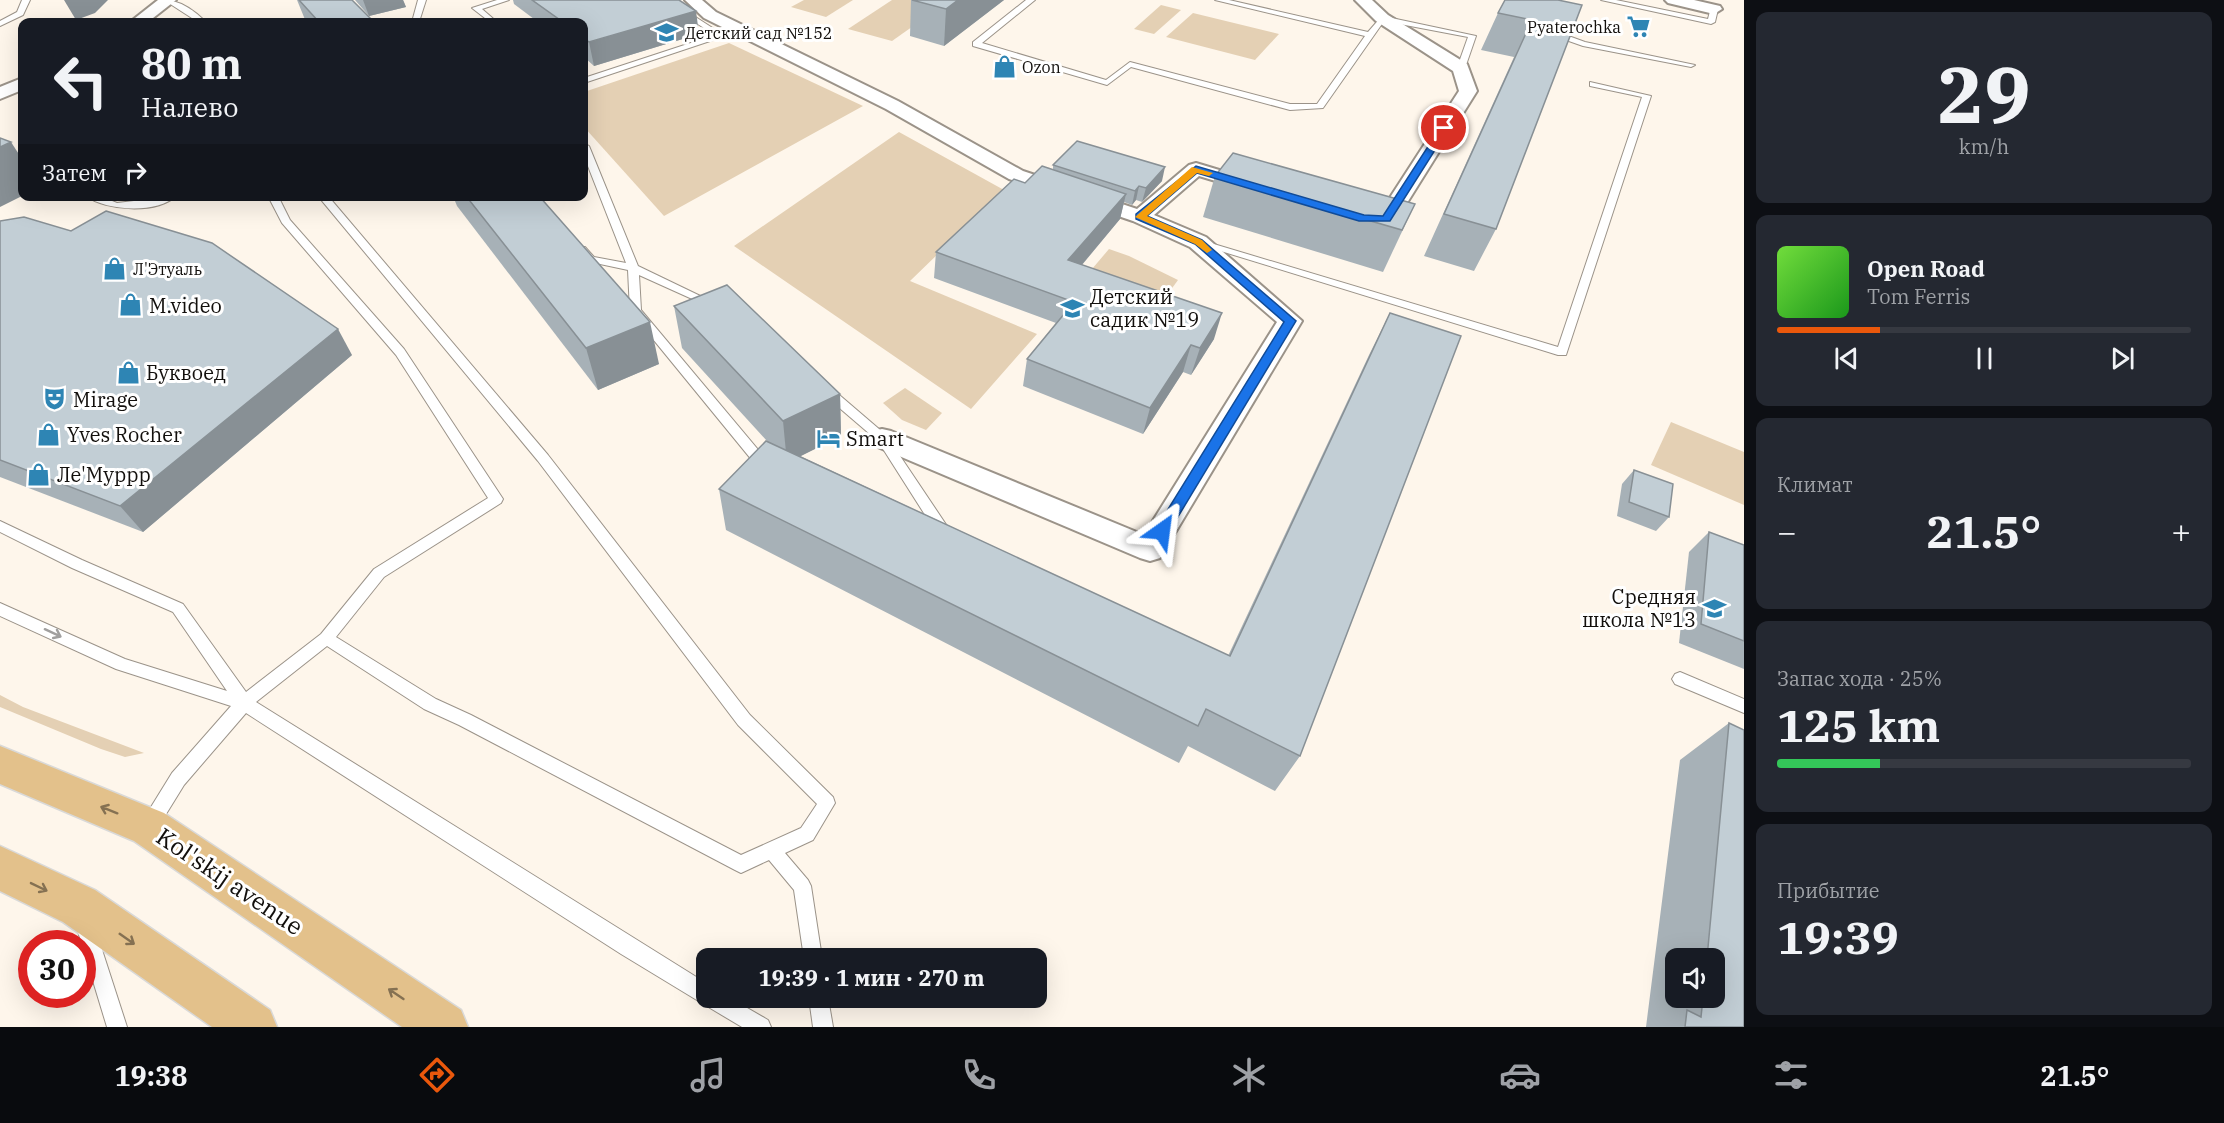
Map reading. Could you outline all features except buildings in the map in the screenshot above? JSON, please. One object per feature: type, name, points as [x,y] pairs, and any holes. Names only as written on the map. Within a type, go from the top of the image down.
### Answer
[{"type":"main road","name":"Kol'skij avenue","points":[[0,765],[149,826],[444,1027]]},
{"type":"main road","points":[[0,868],[79,906],[253,1027]]},
{"type":"street","points":[[143,18],[168,0]]},
{"type":"street","points":[[693,0],[710,15],[892,105],[1016,175],[1140,217],[1198,242],[1290,321],[1150,550],[882,438]]},
{"type":"street","points":[[1352,215],[1386,219],[1468,91],[1461,68],[1382,18],[1363,0]]},
{"type":"street","points":[[1673,0],[1714,9]]},
{"type":"street","points":[[0,94],[18,85]]},
{"type":"street","points":[[1140,217],[1196,169],[1274,192]]},
{"type":"lane","points":[[0,24],[20,13],[26,0]]},
{"type":"lane","points":[[168,0],[197,18]]},
{"type":"lane","points":[[416,18],[422,0]]},
{"type":"lane","points":[[489,18],[476,8],[505,0]]},
{"type":"lane","points":[[588,80],[721,36],[664,0]]},
{"type":"lane","points":[[1031,0],[976,44],[1107,83],[1130,64],[1290,107],[1320,106],[1382,18],[1472,36],[1461,68]]},
{"type":"lane","points":[[1219,0],[1371,35]]},
{"type":"lane","points":[[1605,0],[1711,22],[1714,9]]},
{"type":"lane","points":[[1551,22],[1546,30],[1583,44],[1692,65]]},
{"type":"lane","points":[[1198,242],[1562,352],[1647,96],[1593,84]]},
{"type":"lane","points":[[588,156],[633,268],[636,311],[764,466],[775,471]]},
{"type":"lane","points":[[103,201],[116,206],[164,201]]},
{"type":"lane","points":[[149,826],[178,779],[244,703],[326,638],[379,573],[496,499],[400,352],[286,221],[276,201]]},
{"type":"lane","points":[[326,201],[543,458],[744,720],[827,803],[807,834],[741,864],[430,704],[326,638]]},
{"type":"lane","points":[[575,243],[590,259],[633,268],[728,311]]},
{"type":"lane","points":[[820,385],[882,438],[956,550]]},
{"type":"lane","points":[[0,526],[77,564],[178,608],[244,703]]},
{"type":"lane","points":[[0,609],[121,664],[244,703],[696,988]]},
{"type":"lane","points":[[1680,679],[1744,706]]},
{"type":"lane","points":[[771,850],[802,886],[811,948]]},
{"type":"lane","points":[[79,906],[117,1027]]},
{"type":"lane","points":[[729,1008],[761,1027]]},
{"type":"lane","points":[[820,1008],[823,1027]]},
{"type":"shaded area","points":[[804,0],[853,0],[826,17],[791,7]]},
{"type":"shaded area","points":[[892,0],[950,0],[892,41],[848,29]]},
{"type":"shaded area","points":[[1161,5],[1181,10],[1154,34],[1134,29]]},
{"type":"shaded area","points":[[1193,13],[1279,34],[1255,60],[1166,37]]},
{"type":"shaded area","points":[[729,43],[863,106],[664,216],[588,131],[588,91]]},
{"type":"shaded area","points":[[899,132],[1004,190],[910,281],[1037,334],[971,409],[734,246]]},
{"type":"shaded area","points":[[1109,249],[1129,256],[1178,280],[1159,306],[1081,282]]},
{"type":"shaded area","points":[[905,388],[942,413],[926,430],[902,420],[883,403]]},
{"type":"shaded area","points":[[1671,422],[1744,452],[1744,505],[1651,465]]},
{"type":"shaded area","points":[[0,695],[23,707],[144,753],[125,757],[101,749],[0,707]]},
{"type":"slow traffic","points":[[1207,250],[1198,242],[1140,217],[1196,169],[1209,173]]},
{"type":"place","name":"Pyaterochka","points":[[1639,27]]},
{"type":"place","name":"Детский сад №152","points":[[667,33]]},
{"type":"place","name":"Ozon","points":[[1004,67]]},
{"type":"place","name":"Л'Этуаль","points":[[115,269]]},
{"type":"place","name":"M.video","points":[[131,305]]},
{"type":"place","name":"Детский садик №19","points":[[1072,308]]},
{"type":"place","name":"Буквоед","points":[[128,372]]},
{"type":"place","name":"Mirage","points":[[55,399]]},
{"type":"place","name":"Yves Rocher","points":[[49,434]]},
{"type":"place","name":"Smart","points":[[828,438]]},
{"type":"place","name":"Ле'Муррр","points":[[39,474]]},
{"type":"place","name":"Средняя школа №13","points":[[1714,608]]},
{"type":"route","points":[[1162,531],[1290,321],[1198,242],[1140,217],[1196,169],[1363,218],[1386,219],[1444,128]]}]
